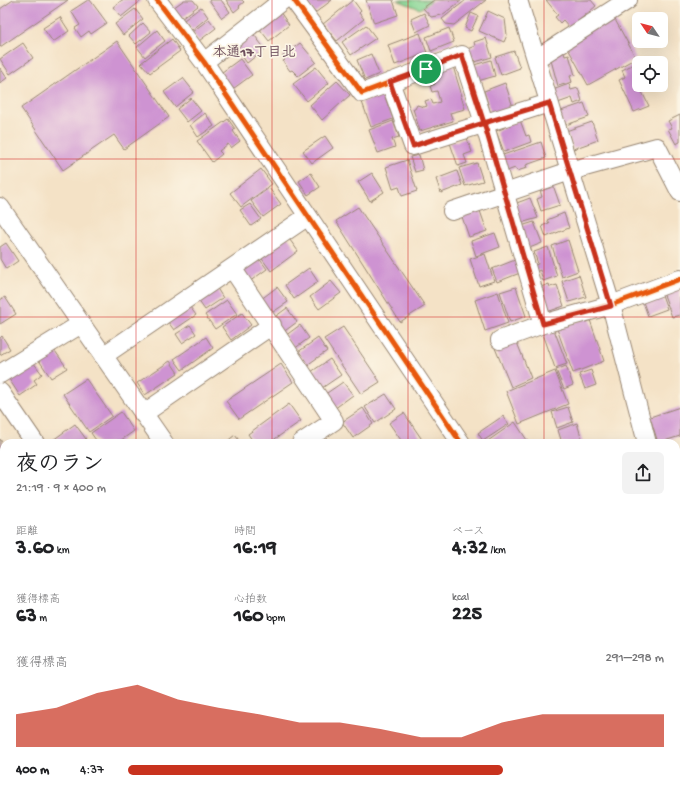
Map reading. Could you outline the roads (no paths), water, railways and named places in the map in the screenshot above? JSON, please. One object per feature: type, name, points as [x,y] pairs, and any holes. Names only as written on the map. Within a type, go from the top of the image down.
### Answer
[{"type":"street","points":[[157,0],[204,62],[458,439]]},
{"type":"street","points":[[204,62],[283,0]]},
{"type":"street","points":[[294,0],[362,94],[462,55],[484,123],[543,324]]},
{"type":"street","points":[[518,0],[611,306],[646,439]]},
{"type":"street","points":[[536,59],[628,0]]},
{"type":"street","points":[[390,82],[413,146],[549,103]]},
{"type":"street","points":[[452,211],[570,171],[657,147],[680,192]]},
{"type":"street","points":[[2,216],[81,324],[161,439]]},
{"type":"street","points":[[103,356],[308,216]]},
{"type":"street","points":[[232,268],[272,325],[334,421],[307,439]]},
{"type":"street","points":[[500,340],[543,324],[611,306],[680,279]]},
{"type":"street","points":[[0,374],[81,324]]},
{"type":"street","points":[[144,414],[272,325]]},
{"type":"street","points":[[0,392],[32,439]]},
{"type":"district","name":"本通17丁目北","points":[[254,51]]}]
